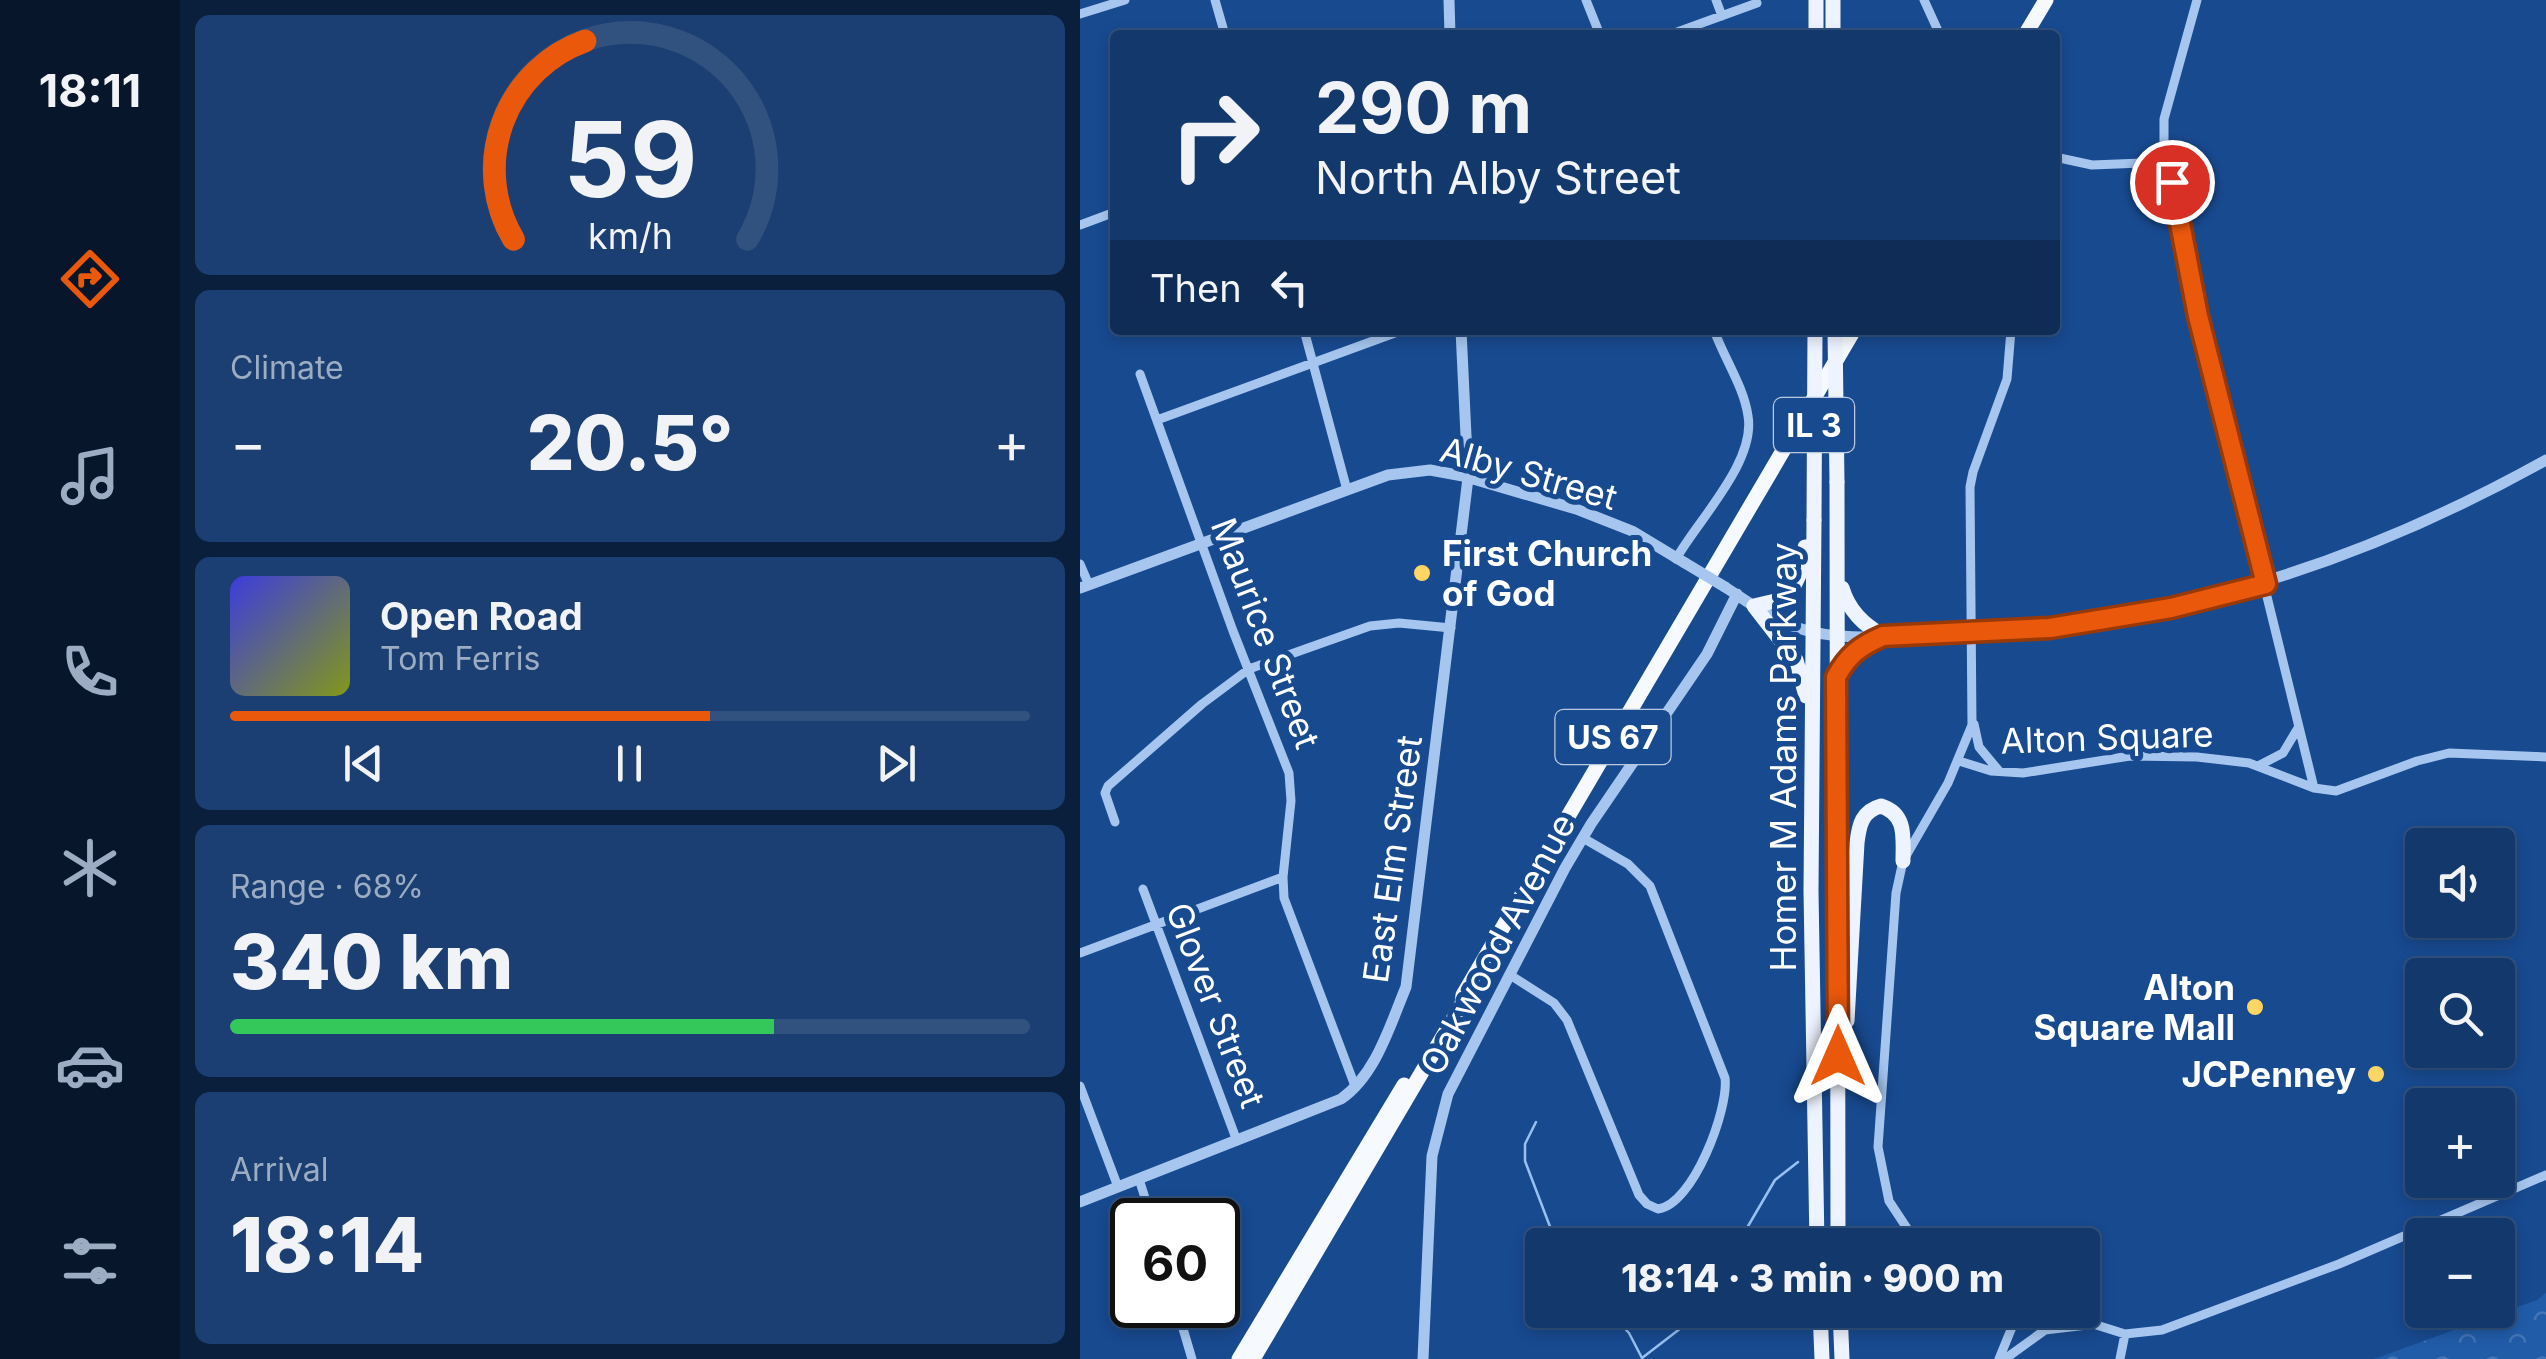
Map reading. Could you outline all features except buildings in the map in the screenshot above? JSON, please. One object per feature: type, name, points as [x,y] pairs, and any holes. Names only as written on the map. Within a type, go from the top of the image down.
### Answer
[{"type":"highway","points":[[2028,30],[2046,0]]},
{"type":"highway","name":"US 67","points":[[1239,1359],[1456,999],[1463,994],[1851,335]]},
{"type":"highway","name":"US 67","points":[[1254,1359],[1462,1004],[1463,994]]},
{"type":"main road","points":[[1816,0],[1816,30]]},
{"type":"main road","points":[[1833,0],[1833,30]]},
{"type":"main road","name":"Homer M Adams Parkway","points":[[1814,335],[1812,726],[1817,1228]]},
{"type":"main road","name":"Homer M Adams Parkway","points":[[1834,335],[1838,482],[1838,1228]]},
{"type":"main road","points":[[1812,726],[1796,660],[1754,606],[1788,598],[1796,586],[1802,569],[1814,479]]},
{"type":"main road","points":[[1837,573],[1854,612],[1863,624],[1883,636]]},
{"type":"main road","points":[[1836,677],[1846,658],[1883,636]]},
{"type":"main road","points":[[1839,1228],[1856,843],[1861,820],[1868,812],[1882,806],[1898,816],[1903,861]]},
{"type":"main road","points":[[1821,1328],[1822,1359]]},
{"type":"main road","points":[[1841,1328],[1842,1359]]},
{"type":"street","points":[[1080,14],[1125,0]]},
{"type":"street","points":[[1215,0],[1224,30]]},
{"type":"street","points":[[1449,0],[1450,30]]},
{"type":"street","points":[[1586,0],[1598,30]]},
{"type":"street","points":[[1716,0],[1722,16]]},
{"type":"street","points":[[1924,0],[1938,30]]},
{"type":"street","points":[[2197,0],[2164,119],[2168,162],[2198,316],[2314,788]]},
{"type":"street","points":[[1683,30],[1757,3]]},
{"type":"street","points":[[2060,157],[2092,164],[2168,162]]},
{"type":"street","points":[[1080,225],[1110,214]]},
{"type":"street","points":[[1305,335],[1347,490]]},
{"type":"street","points":[[1157,420],[1389,335]]},
{"type":"street","name":"East Elm Street","points":[[1080,1202],[1324,1107],[1349,1093],[1376,1056],[1410,974],[1451,628],[1468,478],[1461,335]]},
{"type":"street","points":[[1681,561],[1736,466],[1748,437],[1744,402],[1716,335]]},
{"type":"street","points":[[2001,772],[1980,747],[1973,714],[1970,487],[2007,379],[2011,335]]},
{"type":"street","name":"Maurice Street","points":[[1140,374],[1283,754],[1291,784],[1284,898],[1355,1086]]},
{"type":"street","name":"Alby Street","points":[[1084,586],[1388,475],[1418,470],[1468,478],[1604,518],[1781,621],[1812,631],[1836,636],[1883,636],[2021,631],[2124,617],[2266,584],[2415,527],[2546,460]]},
{"type":"street","points":[[1080,564],[1084,586]]},
{"type":"street","name":"Oakwood Avenue","points":[[1423,1359],[1433,1142],[1458,1070],[1582,838],[1721,629],[1731,591]]},
{"type":"street","points":[[1115,822],[1105,793],[1108,786],[1248,669],[1370,626],[1400,623],[1451,628]]},
{"type":"street","points":[[1907,1228],[1889,1202],[1878,1147],[1896,893],[1903,861],[1959,761],[1973,714]]},
{"type":"street","points":[[2258,766],[2283,753],[2299,726]]},
{"type":"street","name":"Alton Square","points":[[1959,761],[2001,772],[2024,773],[2143,756],[2212,758],[2258,766],[2314,788],[2346,789],[2450,753],[2546,757]]},
{"type":"street","points":[[1510,975],[1554,1003],[1566,1020],[1639,1195],[1658,1208],[1675,1203],[1686,1191],[1721,1116],[1727,1092],[1725,1078],[1650,886],[1628,864],[1582,838]]},
{"type":"street","points":[[1080,954],[1283,878]]},
{"type":"street","name":"Glover Street","points":[[1143,889],[1238,1141]]},
{"type":"street","points":[[1080,1086],[1118,1187]]},
{"type":"street","points":[[2100,1328],[2125,1334],[2162,1330],[2283,1286],[2546,1175]]},
{"type":"street","points":[[1139,1179],[1145,1198]]},
{"type":"street","points":[[1183,1328],[1192,1359]]},
{"type":"street","points":[[2002,1359],[2013,1328]]},
{"type":"street","points":[[2002,1359],[2033,1336],[2063,1328]]},
{"type":"street","points":[[2120,1359],[2125,1334]]},
{"type":"green space","points":[[2546,1293],[2546,1359],[2374,1359],[2460,1328],[2515,1328],[2515,1308]]},
{"type":"waterway","points":[[1536,1122],[1525,1144],[1525,1161],[1551,1228]]},
{"type":"waterway","points":[[1747,1228],[1775,1180],[1798,1162]]},
{"type":"waterway","points":[[1624,1328],[1642,1358],[1681,1328]]},
{"type":"place","name":"First Church of God","points":[[1422,573]]},
{"type":"place","name":"Alton Square Mall","points":[[2255,1007]]},
{"type":"place","name":"JCPenney","points":[[2376,1074]]},
{"type":"route","points":[[1838,1056],[1836,677],[1846,658],[1883,636],[2050,628],[2171,608],[2266,584],[2198,316],[2172,182]]}]
